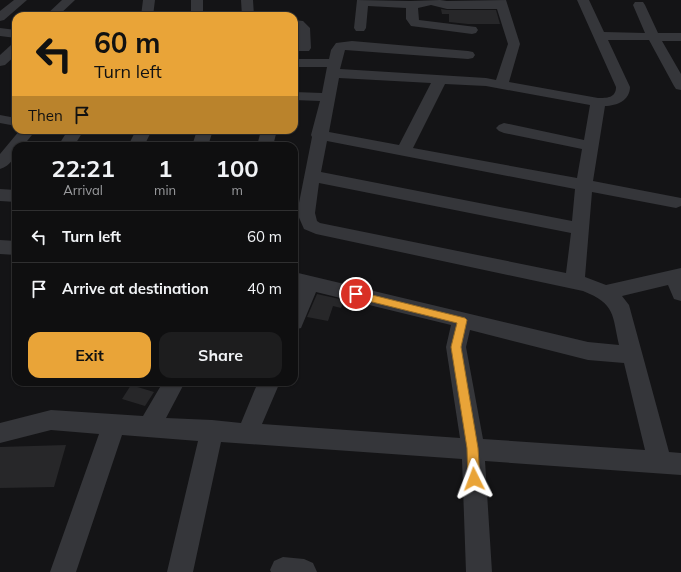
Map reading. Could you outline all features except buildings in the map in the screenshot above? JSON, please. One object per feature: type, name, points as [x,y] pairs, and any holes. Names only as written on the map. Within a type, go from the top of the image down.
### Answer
[{"type":"street","points":[[0,17],[21,0]]},
{"type":"street","points":[[56,12],[69,0]]},
{"type":"street","points":[[148,12],[149,0]]},
{"type":"street","points":[[196,12],[197,0]]},
{"type":"street","points":[[248,0],[248,12]]},
{"type":"street","points":[[298,64],[440,79],[486,82],[580,100],[608,102],[619,98],[623,87],[583,0]]},
{"type":"street","points":[[360,28],[362,1],[412,5],[432,1],[447,5],[501,3],[514,44],[514,50],[501,85]]},
{"type":"street","points":[[639,4],[653,36],[681,86]]},
{"type":"street","points":[[412,5],[412,19],[415,23],[472,30]]},
{"type":"street","points":[[298,24],[304,28],[304,48]]},
{"type":"street","points":[[0,32],[12,34]]},
{"type":"street","points":[[599,36],[681,37]]},
{"type":"street","points":[[0,433],[51,420],[248,432],[671,463],[632,356],[619,306],[614,298],[606,292],[575,281],[316,228],[310,225],[307,219],[301,199],[312,176],[333,68],[338,50],[341,46],[468,55]]},
{"type":"street","points":[[0,64],[12,52]]},
{"type":"street","points":[[0,64],[12,67]]},
{"type":"street","points":[[404,151],[440,79]]},
{"type":"street","points":[[298,96],[327,97]]},
{"type":"street","points":[[575,281],[584,184],[598,102]]},
{"type":"street","points":[[0,119],[12,121]]},
{"type":"street","points":[[504,128],[591,146]]},
{"type":"street","points":[[18,142],[25,134]]},
{"type":"street","points":[[319,135],[676,202]]},
{"type":"street","points":[[0,164],[12,149]]},
{"type":"street","points":[[312,176],[580,229]]},
{"type":"street","points":[[0,195],[12,196]]},
{"type":"street","points":[[0,247],[12,248]]},
{"type":"street","points":[[606,292],[677,275],[681,294]]},
{"type":"street","points":[[298,302],[302,281],[588,351],[632,356]]},
{"type":"street","points":[[462,320],[456,347],[473,448],[479,572]]},
{"type":"street","points":[[150,426],[172,386]]},
{"type":"street","points":[[248,432],[267,386]]},
{"type":"street","points":[[63,572],[114,424]]},
{"type":"street","points":[[180,572],[212,430]]},
{"type":"route","points":[[356,294],[462,320],[456,347],[473,448],[474,479]]}]
